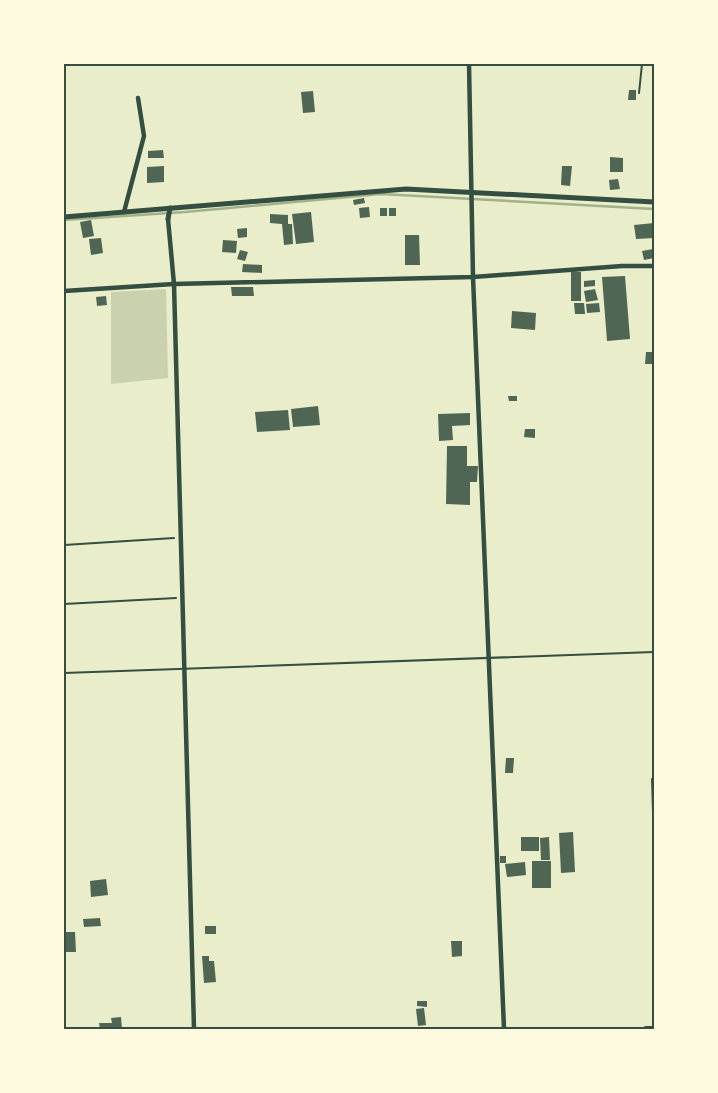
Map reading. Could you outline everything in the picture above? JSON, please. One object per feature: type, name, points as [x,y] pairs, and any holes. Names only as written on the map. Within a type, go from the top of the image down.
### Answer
[{"type":"main road","points":[[646,1029],[654,1029]]},
{"type":"street","points":[[469,64],[473,277],[504,1029]]},
{"type":"street","points":[[124,212],[144,136],[138,98]]},
{"type":"street","points":[[64,217],[169,210],[406,189],[472,195],[654,202]]},
{"type":"street","points":[[169,210],[168,219],[174,284],[194,1029]]},
{"type":"street","points":[[64,291],[174,284],[473,277],[622,266],[654,266]]},
{"type":"lane","points":[[64,673],[654,652]]},
{"type":"lane","points":[[652,779],[654,846]]},
{"type":"path","points":[[640,92],[642,64]]},
{"type":"path","points":[[64,544],[180,538]]},
{"type":"path","points":[[64,604],[182,598]]},
{"type":"green space","points":[[166,289],[168,378],[111,384],[111,292]]},
{"type":"building","points":[[629,90],[636,90],[636,100],[628,100]]},
{"type":"building","points":[[313,91],[315,112],[303,113],[301,92]]},
{"type":"building","points":[[163,150],[164,158],[148,158],[148,151]]},
{"type":"building","points":[[610,157],[623,158],[623,172],[610,172]]},
{"type":"building","points":[[164,166],[164,182],[147,183],[147,167]]},
{"type":"building","points":[[562,166],[572,166],[570,186],[561,185]]},
{"type":"building","points":[[618,179],[620,189],[610,190],[609,180]]},
{"type":"building","points":[[364,198],[365,203],[354,205],[353,200]]},
{"type":"building","points":[[369,207],[370,217],[360,218],[359,208]]},
{"type":"building","points":[[380,208],[387,208],[387,216],[380,216]]},
{"type":"building","points":[[389,208],[396,208],[396,216],[389,216]]},
{"type":"building","points":[[311,212],[314,242],[296,244],[292,214]]},
{"type":"building","points":[[270,214],[288,215],[288,224],[292,224],[293,244],[284,245],[282,224],[270,223]]},
{"type":"building","points":[[91,220],[94,236],[83,238],[80,222]]},
{"type":"building","points":[[654,223],[654,238],[636,239],[634,225]]},
{"type":"building","points":[[247,228],[247,237],[238,238],[237,229]]},
{"type":"building","points":[[405,235],[419,235],[420,265],[405,265]]},
{"type":"building","points":[[101,238],[103,253],[91,255],[89,239]]},
{"type":"building","points":[[223,240],[237,241],[236,253],[222,252]]},
{"type":"building","points":[[653,249],[654,258],[644,260],[642,251]]},
{"type":"building","points":[[240,250],[248,252],[245,261],[237,259]]},
{"type":"building","points":[[243,264],[262,265],[262,273],[242,272]]},
{"type":"building","points":[[571,271],[581,272],[581,301],[571,301]]},
{"type":"building","points":[[625,276],[630,339],[607,341],[602,277]]},
{"type":"building","points":[[595,280],[595,286],[584,287],[584,281]]},
{"type":"building","points":[[231,287],[253,287],[254,296],[232,296]]},
{"type":"building","points":[[595,289],[598,300],[586,302],[584,291]]},
{"type":"building","points":[[106,296],[107,305],[97,306],[96,297]]},
{"type":"building","points":[[574,303],[584,303],[585,314],[575,314]]},
{"type":"building","points":[[599,303],[600,312],[587,313],[586,304]]},
{"type":"building","points":[[512,311],[536,313],[535,330],[511,328]]},
{"type":"building","points":[[646,352],[654,352],[654,364],[645,364]]},
{"type":"building","points":[[508,396],[517,396],[517,401],[509,401]]},
{"type":"building","points":[[318,406],[320,425],[293,427],[291,409]]},
{"type":"building","points":[[288,410],[290,430],[257,432],[255,412]]},
{"type":"building","points":[[470,413],[470,425],[452,426],[453,440],[439,441],[438,414]]},
{"type":"building","points":[[525,429],[535,429],[535,438],[524,437]]},
{"type":"building","points":[[447,446],[467,446],[467,466],[478,466],[477,482],[470,482],[470,505],[446,504]]},
{"type":"building","points":[[506,758],[514,758],[513,773],[505,773]]},
{"type":"building","points":[[573,832],[575,872],[561,873],[559,833]]},
{"type":"building","points":[[521,837],[539,837],[539,851],[521,851]]},
{"type":"building","points":[[549,837],[550,860],[541,860],[540,838]]},
{"type":"building","points":[[500,856],[506,856],[506,863],[500,863]]},
{"type":"building","points":[[532,861],[551,861],[551,888],[532,888]]},
{"type":"building","points":[[525,862],[526,875],[507,877],[505,864]]},
{"type":"building","points":[[106,879],[108,895],[91,897],[90,881]]},
{"type":"building","points":[[100,918],[101,926],[84,927],[83,919]]},
{"type":"building","points":[[205,926],[216,926],[216,934],[205,934]]},
{"type":"building","points":[[64,932],[75,932],[76,952],[65,952]]},
{"type":"building","points":[[451,941],[462,941],[462,956],[452,957]]},
{"type":"building","points":[[202,956],[209,956],[209,961],[214,961],[216,982],[204,983]]},
{"type":"building","points":[[417,1001],[427,1001],[427,1007],[417,1006]]},
{"type":"building","points":[[424,1008],[426,1025],[418,1026],[416,1009]]},
{"type":"building","points":[[121,1017],[122,1029],[100,1029],[99,1023],[112,1023],[111,1018]]},
{"type":"waterway","points":[[64,220],[185,212],[381,194],[654,209]]}]
